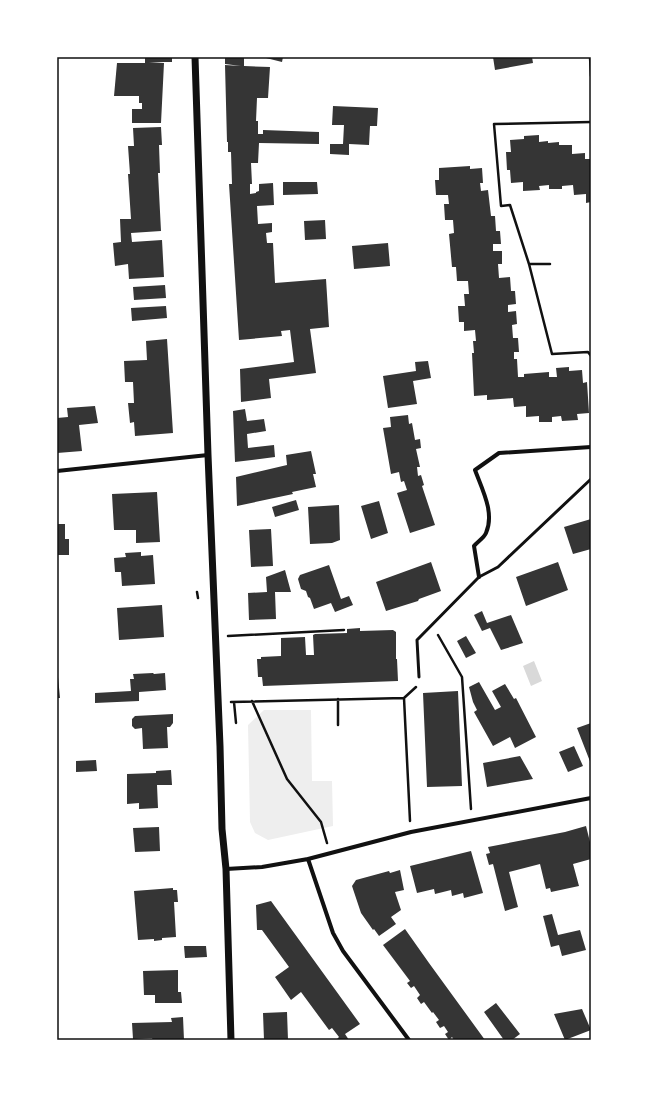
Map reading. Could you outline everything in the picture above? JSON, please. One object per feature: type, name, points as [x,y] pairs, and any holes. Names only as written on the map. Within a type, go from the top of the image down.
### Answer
[{"type":"street","points":[[195,57],[208,455],[222,829],[226,869],[231,1040]]},
{"type":"street","points":[[478,577],[474,546],[486,534],[490,518],[486,501],[475,470],[500,453],[591,447]]},
{"type":"street","points":[[57,471],[208,455]]},
{"type":"street","points":[[226,869],[262,867],[308,859],[411,832],[591,798]]},
{"type":"street","points":[[308,859],[333,933],[344,951],[409,1040]]},
{"type":"lane","points":[[419,677],[417,640],[478,577],[498,567],[591,479]]},
{"type":"path","points":[[590,57],[591,76]]},
{"type":"path","points":[[591,122],[494,124],[501,206],[510,205],[529,264],[552,354],[588,352],[591,356]]},
{"type":"path","points":[[529,264],[550,264]]},
{"type":"path","points":[[197,592],[198,598]]},
{"type":"path","points":[[432,624],[462,677],[471,820]]},
{"type":"path","points":[[215,636],[344,630]]},
{"type":"path","points":[[218,702],[404,698],[417,686],[419,677]]},
{"type":"path","points":[[404,698],[411,832]]},
{"type":"path","points":[[338,699],[338,725]]},
{"type":"path","points":[[234,702],[236,723]]},
{"type":"path","points":[[252,702],[287,779],[321,822],[329,854]]},
{"type":"shaded area","points":[[534,661],[542,681],[531,686],[523,666]]},
{"type":"shaded area","points":[[264,710],[311,710],[312,781],[332,781],[333,826],[268,840],[255,833],[250,822],[248,725]]},
{"type":"building","points":[[145,57],[172,57],[172,62],[149,62],[164,63],[161,123],[132,123],[132,109],[142,109],[142,103],[139,103],[139,96],[114,96],[117,63],[145,63]]},
{"type":"building","points":[[225,57],[244,57],[244,66],[270,67],[268,98],[257,98],[256,121],[258,121],[258,134],[263,134],[263,130],[319,132],[319,144],[259,143],[258,163],[251,163],[252,184],[250,184],[250,194],[259,191],[259,184],[273,183],[274,205],[257,206],[258,224],[272,223],[272,232],[266,233],[267,243],[273,243],[275,283],[326,279],[329,327],[310,329],[316,373],[269,379],[271,398],[241,402],[240,369],[294,362],[290,330],[281,331],[282,336],[239,340],[229,184],[232,184],[231,152],[228,152],[227,142],[225,65],[241,66],[225,64]]},
{"type":"building","points":[[262,57],[283,57],[282,62]]},
{"type":"building","points":[[493,57],[532,57],[533,63],[495,70]]},
{"type":"building","points":[[333,106],[378,108],[377,126],[370,126],[369,145],[349,144],[349,155],[330,154],[330,144],[343,144],[344,125],[332,125]]},
{"type":"building","points":[[161,127],[162,145],[159,145],[160,173],[158,173],[161,231],[131,233],[132,242],[162,240],[164,277],[129,279],[128,264],[115,266],[113,243],[121,242],[120,219],[131,219],[128,146],[134,146],[133,128]]},
{"type":"building","points":[[539,135],[539,142],[559,142],[559,145],[572,145],[572,154],[585,153],[585,159],[591,159],[591,202],[586,203],[586,194],[574,195],[573,185],[562,186],[562,189],[549,189],[549,185],[539,186],[540,190],[523,191],[523,182],[511,183],[510,170],[507,170],[506,152],[511,152],[510,140],[524,139],[524,136]]},
{"type":"building","points":[[470,166],[470,169],[482,168],[483,183],[480,183],[481,191],[488,190],[491,216],[495,216],[496,231],[500,231],[501,244],[493,244],[493,251],[502,251],[502,264],[498,264],[499,278],[510,277],[511,291],[515,291],[516,304],[508,305],[508,312],[516,311],[517,324],[512,325],[513,338],[518,338],[519,352],[514,352],[514,359],[517,359],[518,377],[524,377],[524,374],[549,372],[549,377],[557,377],[556,368],[569,367],[569,371],[582,370],[583,383],[587,382],[589,413],[577,414],[578,420],[562,421],[561,416],[552,417],[552,422],[539,422],[539,416],[526,417],[526,406],[514,407],[513,398],[487,400],[487,395],[474,396],[472,353],[474,353],[473,341],[476,341],[475,330],[464,331],[464,322],[459,322],[458,306],[465,306],[464,294],[469,294],[468,281],[457,281],[456,267],[452,267],[449,234],[454,233],[453,220],[445,220],[444,204],[449,204],[448,195],[436,195],[435,180],[439,180],[439,168]]},
{"type":"building","points":[[283,182],[317,182],[318,194],[283,195]]},
{"type":"building","points":[[325,220],[326,239],[305,240],[304,221]]},
{"type":"building","points":[[388,243],[390,266],[354,269],[352,246]]},
{"type":"building","points":[[165,285],[166,298],[134,300],[133,287]]},
{"type":"building","points":[[166,306],[167,318],[132,321],[131,308]]},
{"type":"building","points":[[167,339],[173,433],[135,436],[134,422],[130,423],[128,403],[134,403],[133,382],[125,382],[124,361],[147,360],[146,341]]},
{"type":"building","points":[[428,361],[431,378],[413,381],[417,404],[388,408],[383,376],[416,371],[415,362]]},
{"type":"building","points":[[95,406],[98,423],[79,425],[82,451],[57,453],[57,418],[68,417],[67,408]]},
{"type":"building","points":[[245,409],[247,421],[264,419],[266,431],[247,434],[248,448],[274,445],[275,457],[235,462],[233,411]]},
{"type":"building","points":[[408,415],[409,424],[412,423],[415,440],[420,439],[421,448],[416,449],[420,467],[417,467],[418,476],[421,475],[424,485],[422,486],[435,525],[410,533],[397,493],[407,490],[404,481],[401,482],[399,472],[391,474],[383,428],[391,427],[390,417]]},
{"type":"building","points":[[311,451],[316,474],[313,474],[316,487],[292,492],[293,494],[237,506],[236,477],[287,465],[286,455]]},
{"type":"building","points":[[157,492],[160,542],[136,543],[136,530],[114,530],[112,494]]},
{"type":"building","points":[[296,500],[299,510],[275,517],[272,507]]},
{"type":"building","points":[[379,501],[388,533],[371,539],[361,506]]},
{"type":"building","points":[[339,505],[340,540],[332,543],[310,544],[308,507]]},
{"type":"building","points":[[591,519],[591,549],[573,554],[564,527]]},
{"type":"building","points":[[57,524],[65,524],[65,539],[69,539],[69,555],[57,555]]},
{"type":"building","points":[[271,529],[273,566],[251,567],[249,530]]},
{"type":"building","points":[[141,552],[141,556],[153,555],[155,584],[122,586],[121,572],[115,572],[114,558],[126,557],[125,553]]},
{"type":"building","points":[[431,562],[441,591],[419,599],[418,601],[386,611],[376,582]]},
{"type":"building","points":[[558,562],[568,590],[526,606],[516,577]]},
{"type":"building","points":[[329,565],[341,599],[349,596],[353,605],[335,612],[331,603],[314,609],[306,591],[301,589],[298,579],[300,575]]},
{"type":"building","points":[[285,570],[291,592],[275,592],[276,619],[249,620],[248,593],[267,592],[266,577]]},
{"type":"building","points":[[162,605],[164,637],[119,640],[117,608]]},
{"type":"building","points":[[482,611],[487,623],[511,615],[523,643],[501,650],[490,628],[482,631],[474,615]]},
{"type":"building","points":[[360,628],[360,631],[393,630],[396,632],[398,681],[263,686],[262,677],[258,677],[257,659],[261,659],[261,657],[281,656],[281,638],[305,637],[306,655],[314,655],[313,635],[347,633],[347,629]]},
{"type":"building","points":[[466,636],[476,653],[466,658],[457,641]]},
{"type":"building","points":[[165,673],[166,690],[139,692],[139,701],[95,703],[95,693],[131,691],[130,679],[134,679],[133,674]]},
{"type":"building","points":[[58,677],[60,698],[57,698]]},
{"type":"building","points":[[479,682],[495,710],[501,707],[492,691],[505,684],[514,699],[516,698],[536,737],[515,748],[510,737],[493,746],[474,712],[477,710],[469,687]]},
{"type":"building","points":[[458,691],[462,786],[427,787],[423,693]]},
{"type":"building","points":[[173,714],[173,723],[170,727],[167,727],[168,748],[143,749],[142,728],[135,729],[132,726],[132,719],[135,716]]},
{"type":"building","points":[[591,723],[591,764],[577,728]]},
{"type":"building","points":[[574,746],[583,766],[568,772],[559,752]]},
{"type":"building","points":[[520,756],[533,779],[487,787],[483,763]]},
{"type":"building","points":[[96,760],[97,771],[76,772],[76,761]]},
{"type":"building","points":[[171,770],[172,785],[157,785],[158,808],[139,809],[139,803],[127,804],[127,774],[156,773],[156,771]]},
{"type":"building","points":[[586,826],[591,846],[591,859],[573,864],[579,886],[551,892],[550,888],[546,889],[540,864],[509,872],[518,907],[505,911],[493,864],[489,865],[486,854],[490,853],[488,847],[565,832]]},
{"type":"building","points":[[159,827],[160,851],[135,852],[133,828]]},
{"type":"building","points":[[471,851],[483,893],[464,898],[463,893],[452,896],[451,890],[435,894],[434,889],[417,893],[410,866]]},
{"type":"building","points":[[400,870],[404,890],[395,892],[401,910],[391,917],[396,924],[379,936],[361,913],[352,886],[356,880],[389,871],[390,873]]},
{"type":"building","points":[[173,888],[173,890],[177,890],[178,902],[174,902],[176,937],[162,938],[162,940],[154,941],[154,939],[138,940],[134,891]]},
{"type":"building","points":[[271,901],[360,1024],[345,1034],[349,1040],[336,1040],[339,1037],[332,1028],[329,1030],[301,992],[291,1000],[275,977],[289,967],[262,930],[257,930],[256,905]]},
{"type":"building","points":[[552,914],[558,935],[580,930],[586,950],[562,956],[559,945],[551,947],[543,916]]},
{"type":"building","points":[[405,929],[485,1040],[454,1040],[452,1037],[449,1040],[445,1034],[448,1032],[444,1026],[440,1028],[436,1022],[439,1020],[433,1012],[432,1013],[424,1002],[421,1004],[417,998],[420,995],[414,986],[411,988],[407,983],[410,981],[383,945]]},
{"type":"building","points":[[184,946],[206,946],[207,957],[185,958]]},
{"type":"building","points":[[178,970],[178,992],[181,992],[182,1003],[155,1003],[155,995],[144,995],[143,971]]},
{"type":"building","points":[[496,1003],[520,1034],[512,1040],[504,1040],[484,1012]]},
{"type":"building","points":[[582,1009],[591,1030],[565,1040],[554,1014]]},
{"type":"building","points":[[287,1012],[288,1040],[264,1040],[263,1013]]},
{"type":"building","points":[[183,1017],[184,1040],[153,1040],[152,1038],[133,1039],[132,1023],[172,1022],[171,1018]]}]
